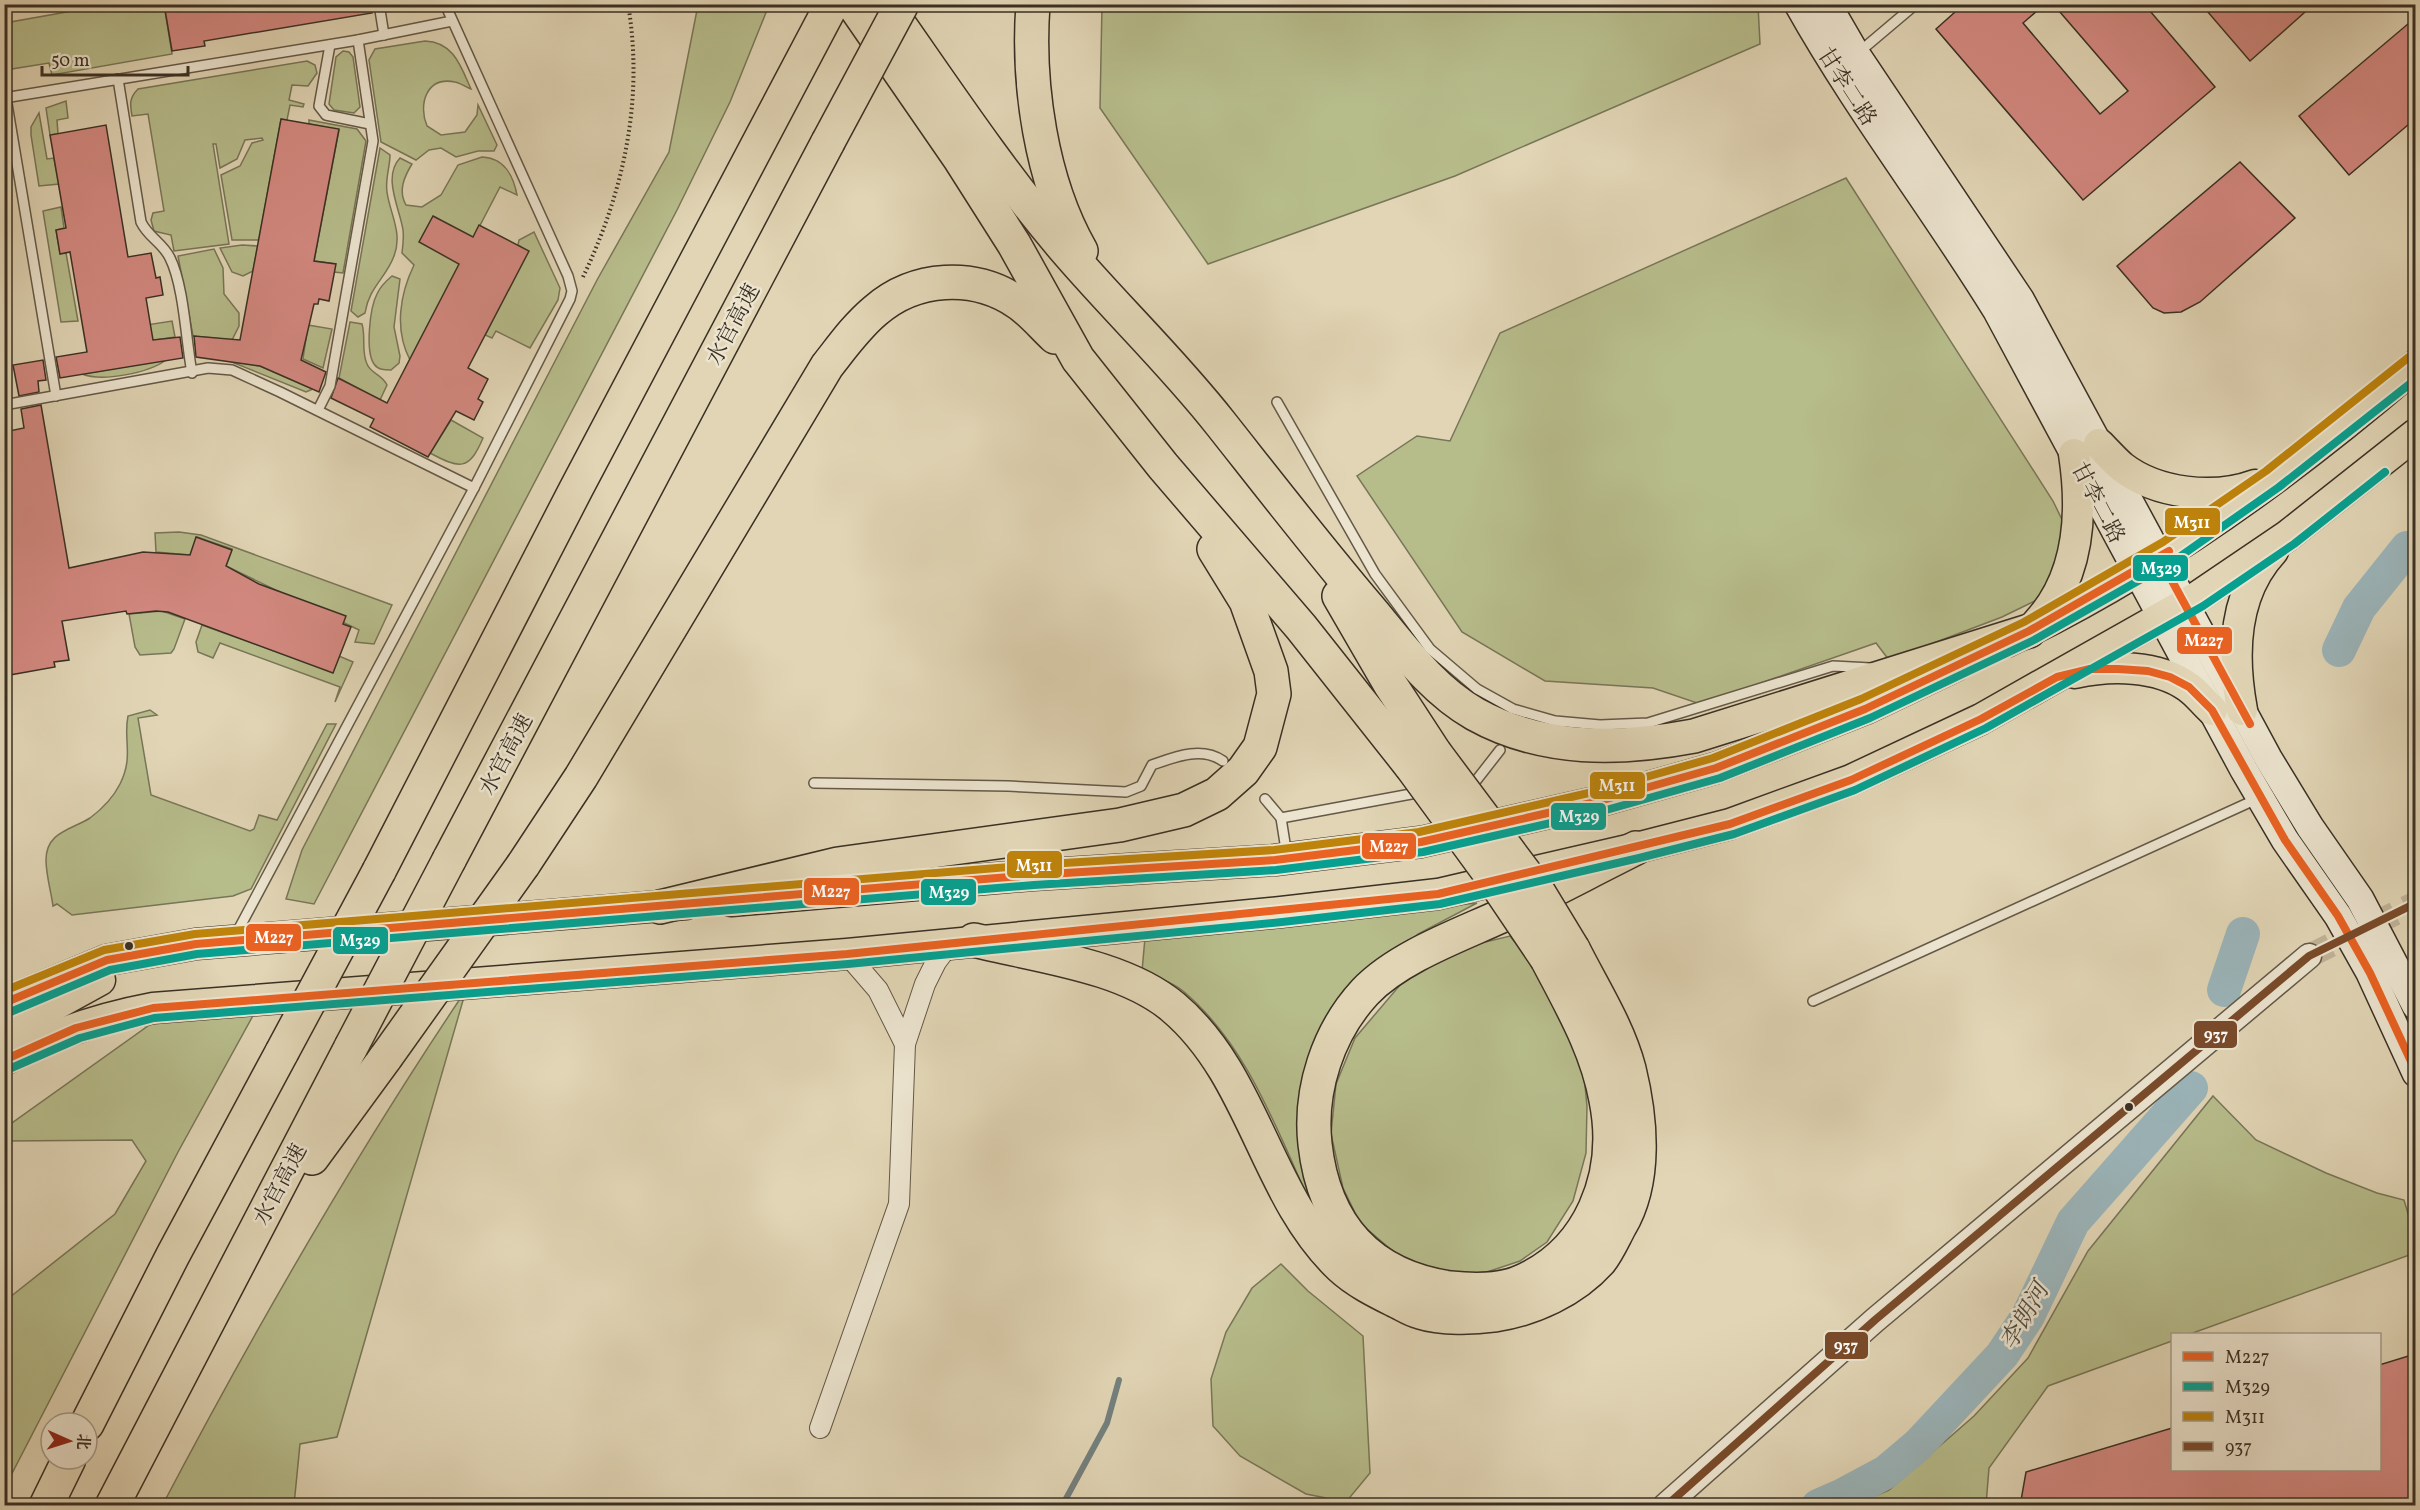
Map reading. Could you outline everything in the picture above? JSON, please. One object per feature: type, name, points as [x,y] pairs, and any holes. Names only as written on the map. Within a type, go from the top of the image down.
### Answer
[{"type":"highway","points":[[94,1411],[173,1255],[379,871],[832,4]]},
{"type":"highway","points":[[853,4],[1002,225],[1078,359]]},
{"type":"highway","points":[[885,4],[1005,175],[1117,308],[1218,421],[1297,524],[1407,655],[1438,686],[1474,713],[1507,729],[1539,740],[1593,745],[1645,745],[1694,736],[2029,631]]},
{"type":"highway","name":"水官高速","points":[[112,1506],[449,860],[902,4]]},
{"type":"highway","points":[[1033,4],[1035,108],[1045,153],[1073,237],[1117,308]]},
{"type":"highway","points":[[224,1289],[317,1151],[522,865],[581,777],[826,366],[852,333],[877,309],[917,289],[937,282],[963,281],[993,289],[1018,303],[1078,359],[1163,466],[1301,627],[1423,759]]},
{"type":"highway","points":[[660,907],[838,864],[1150,819],[1184,810],[1217,794],[1243,771],[1260,747],[1274,694],[1271,670],[1246,601],[1163,466]]},
{"type":"highway","points":[[962,941],[1114,975],[1135,982],[1173,1007],[1208,1043],[1256,1126],[1291,1199],[1323,1247],[1342,1268],[1373,1290],[1421,1313],[1478,1317],[1523,1310],[1562,1291],[1600,1260],[1623,1221],[1637,1181],[1639,1148],[1629,1067],[1613,1028],[1560,954],[1487,870],[1423,759],[1390,684],[1297,524]]},
{"type":"highway","points":[[1560,954],[1594,1053],[1607,1102],[1611,1154],[1601,1198],[1576,1242],[1546,1269],[1515,1285],[1470,1290],[1426,1284],[1384,1268],[1353,1241],[1334,1212],[1317,1167],[1312,1121],[1319,1072],[1339,1030],[1366,991],[1407,961],[1457,934],[1497,917],[1636,848]]},
{"type":"highway","points":[[46,1506],[63,1471]]},
{"type":"main road","name":"甘李二路","points":[[1798,4],[1829,60],[1959,248],[2086,449],[2173,610],[2242,710],[2310,827],[2360,899],[2415,1006]]},
{"type":"main road","name":"甘李二路","points":[[1827,4],[1856,54],[2020,299],[2086,449]]},
{"type":"main road","points":[[4,1003],[107,960],[153,950],[232,941],[1033,875],[1288,858],[1421,842],[1596,802],[1716,768],[1865,708],[2029,631],[2148,564],[2272,479],[2415,365]]},
{"type":"main road","points":[[4,1060],[51,1037],[123,1014],[153,1008],[847,954],[1438,894],[1730,824],[1851,780],[1981,719],[2057,677],[2173,610],[2287,536],[2415,434]]},
{"type":"main road","points":[[2029,631],[2050,608],[2065,581],[2075,548],[2079,515],[2079,484],[2086,449],[2148,482],[2177,490],[2210,493],[2243,490],[2272,479]]},
{"type":"main road","points":[[2242,710],[2236,677],[2241,613],[2264,560],[2287,536]]},
{"type":"main road","name":"甘李二路","points":[[2173,610],[2212,710],[2286,840],[2338,916],[2365,963],[2415,1073]]},
{"type":"main road","points":[[2057,677],[2090,669],[2148,671],[2170,676],[2189,687],[2212,710]]},
{"type":"main road","points":[[4,1033],[153,950]]},
{"type":"street","points":[[820,1428],[900,1204],[905,1044],[925,984],[936,962],[962,941]]},
{"type":"street","points":[[847,954],[878,990],[905,1044]]},
{"type":"street","points":[[1665,1506],[1875,1320],[2309,956]]},
{"type":"lane","points":[[379,4],[384,35]]},
{"type":"lane","points":[[232,941],[474,488],[565,311],[572,291],[570,282],[445,4]]},
{"type":"lane","points":[[1856,54],[1916,4]]},
{"type":"lane","points":[[56,396],[5,98],[330,45],[452,21]]},
{"type":"lane","points":[[318,410],[330,386],[373,141],[358,40]]},
{"type":"lane","points":[[330,45],[320,111],[326,115],[370,124]]},
{"type":"lane","points":[[118,79],[141,222],[147,233],[164,248],[175,269],[192,373]]},
{"type":"lane","points":[[4,405],[192,373],[208,368],[232,370],[474,488]]},
{"type":"lane","points":[[1276,402],[1375,574],[1430,649],[1477,688],[1512,712],[1554,721],[1600,725],[1648,723],[1833,666],[1904,669]]},
{"type":"lane","points":[[1452,787],[1475,782],[1500,750]]},
{"type":"lane","points":[[814,783],[1008,786],[1126,792],[1141,786],[1152,765],[1171,758],[1204,753],[1223,761]]},
{"type":"lane","points":[[1281,818],[1441,789]]},
{"type":"lane","points":[[1813,1001],[2260,797]]},
{"type":"lane","points":[[1265,799],[1281,818],[1288,858]]},
{"type":"path","points":[[565,311],[594,254],[611,212],[627,151],[634,87],[634,42],[628,4]]},
{"type":"green space","points":[[106,5],[164,5],[172,54],[52,75],[49,63],[5,70],[5,23]]},
{"type":"green space","points":[[698,5],[769,5],[730,102],[677,210],[314,904],[286,899],[302,850],[597,280],[669,152]]},
{"type":"green space","points":[[1102,5],[1758,5],[1760,44],[1455,176],[1208,264],[1100,108]]},
{"type":"green space","points":[[425,41],[435,42],[450,51],[460,64],[471,89],[445,81],[431,88],[424,101],[424,118],[427,126],[441,135],[465,132],[477,115],[478,105],[497,145],[494,151],[478,151],[456,157],[441,148],[429,150],[416,160],[381,142],[369,60],[375,49]]},
{"type":"green space","points":[[343,51],[349,52],[353,57],[360,107],[354,113],[334,110],[329,104],[336,57]]},
{"type":"green space","points":[[307,61],[315,65],[317,73],[308,86],[292,85],[289,100],[304,104],[303,107],[290,105],[287,120],[281,119],[259,240],[232,240],[221,175],[240,166],[252,143],[263,140],[262,138],[245,140],[237,159],[220,168],[216,144],[213,144],[229,244],[174,251],[171,235],[154,231],[151,220],[153,213],[164,211],[148,114],[132,116],[131,101],[135,92],[138,89]]},
{"type":"green space","points":[[66,101],[68,118],[57,120],[58,134],[50,135],[46,108]]},
{"type":"green space","points":[[39,113],[47,159],[54,158],[59,184],[39,186],[31,127]]},
{"type":"green space","points":[[309,120],[357,129],[366,141],[343,273],[334,272],[335,264],[314,261],[339,130],[309,124]]},
{"type":"green space","points":[[380,148],[390,155],[387,187],[397,231],[396,248],[391,264],[370,296],[365,313],[358,317],[351,311]]},
{"type":"green space","points":[[482,157],[496,160],[506,168],[513,180],[517,195],[500,187],[410,360],[402,336],[401,312],[405,288],[414,265],[402,253],[403,230],[392,184],[392,174],[400,158],[412,164],[403,184],[402,195],[406,205],[422,207],[441,195],[458,165]]},
{"type":"green space","points":[[1846,178],[2053,501],[2068,532],[2065,563],[2037,600],[2002,617],[1889,660],[1876,643],[1700,704],[1653,688],[1545,681],[1462,632],[1357,476],[1417,436],[1450,441],[1500,333]]},
{"type":"green space","points":[[61,207],[64,228],[56,230],[60,253],[66,253],[78,321],[61,322],[43,211]]},
{"type":"green space","points":[[534,232],[560,288],[558,300],[530,348],[496,331],[492,338],[485,335],[528,251],[518,245],[519,240]]},
{"type":"green space","points":[[242,245],[258,246],[253,271],[243,276],[232,272],[220,248]]},
{"type":"green space","points":[[214,249],[223,268],[224,294],[239,313],[239,326],[232,340],[193,336],[178,256]]},
{"type":"green space","points":[[392,276],[400,279],[394,327],[400,356],[399,363],[391,370],[386,370],[376,366],[371,358],[370,329],[374,300],[383,284]]},
{"type":"green space","points":[[172,321],[175,337],[149,341],[146,325]]},
{"type":"green space","points":[[350,322],[362,324],[367,364],[387,385],[380,400],[339,378]]},
{"type":"green space","points":[[308,325],[332,329],[323,368],[303,359]]},
{"type":"green space","points":[[166,360],[149,369],[113,377],[82,374]]},
{"type":"green space","points":[[227,360],[260,366],[313,389],[306,392]]},
{"type":"green space","points":[[451,420],[483,438],[473,457],[462,464],[449,462],[430,453]]},
{"type":"green space","points":[[179,532],[201,535],[392,605],[374,644],[355,642],[359,630],[226,566],[232,549],[197,537],[190,555],[156,552],[155,533]]},
{"type":"green space","points":[[162,611],[185,619],[174,649],[171,653],[140,655],[135,647],[129,614]]},
{"type":"green space","points":[[202,625],[333,672],[339,656],[353,662],[335,702],[340,687],[220,643],[213,658],[198,652],[196,642]]},
{"type":"green space","points":[[150,710],[157,715],[138,718],[151,795],[250,831],[254,829],[259,815],[277,820],[327,724],[336,724],[251,889],[233,896],[72,915],[57,904],[53,906],[46,860],[50,843],[61,833],[90,818],[114,794],[126,765],[128,716]]},
{"type":"green space","points":[[1477,903],[1418,934],[1371,977],[1335,1021],[1315,1213],[1261,1094],[1227,1039],[1183,991],[1169,982],[1142,971],[1145,938]]},
{"type":"green space","points":[[1510,936],[1537,970],[1583,1066],[1587,1106],[1586,1153],[1573,1201],[1547,1242],[1520,1261],[1484,1273],[1439,1275],[1395,1253],[1360,1223],[1343,1188],[1331,1134],[1336,1084],[1355,1038],[1400,985],[1444,952]]},
{"type":"green space","points":[[466,990],[337,1437],[300,1444],[294,1505],[162,1506],[307,1244],[385,1115]]},
{"type":"green space","points":[[255,1012],[178,1152],[44,1411],[39,1411],[39,1421],[5,1487],[5,1301],[115,1214],[146,1161],[132,1140],[5,1141],[5,1128],[155,1021]]},
{"type":"green space","points":[[2213,1096],[2256,1140],[2326,1173],[2377,1193],[2404,1200],[2415,1237],[2415,1253],[2193,1333],[2171,1333],[2171,1341],[2048,1386],[1989,1468],[1986,1505],[1853,1505],[1889,1490],[1974,1416],[2028,1358],[2088,1251]]},
{"type":"green space","points":[[1281,1264],[1308,1291],[1363,1336],[1370,1473],[1346,1502],[1306,1494],[1240,1456],[1213,1426],[1211,1379],[1226,1332],[1252,1288]]},
{"type":"building","points":[[164,4],[371,4],[372,13],[204,41],[205,46],[172,51]]},
{"type":"building","points":[[1964,4],[2045,4],[2023,23],[2100,114],[2128,91],[2053,4],[2144,4],[2215,87],[2083,200],[1936,29]]},
{"type":"building","points":[[2201,4],[2314,4],[2250,61]]},
{"type":"building","points":[[2415,18],[2415,119],[2349,175],[2299,116]]},
{"type":"building","points":[[281,119],[339,129],[314,261],[336,264],[329,301],[319,299],[318,304],[314,304],[301,360],[326,372],[319,392],[260,366],[196,357],[194,336],[240,340]]},
{"type":"building","points":[[106,125],[128,257],[151,253],[156,278],[160,277],[163,295],[146,298],[153,340],[180,337],[183,358],[60,378],[56,357],[87,352],[70,252],[60,254],[56,230],[66,228],[50,135]]},
{"type":"building","points":[[2240,162],[2295,218],[2200,302],[2181,312],[2164,313],[2153,308],[2117,266]]},
{"type":"building","points":[[433,216],[473,237],[479,225],[529,251],[468,368],[488,379],[478,399],[483,402],[474,420],[456,411],[428,457],[370,427],[374,419],[331,398],[338,378],[387,403],[459,264],[419,242]]},
{"type":"building","points":[[43,360],[46,380],[38,381],[39,392],[19,396],[13,365]]},
{"type":"building","points":[[41,405],[69,568],[143,552],[190,555],[196,537],[232,550],[226,566],[259,584],[346,616],[343,624],[351,627],[333,673],[168,612],[127,614],[126,611],[62,621],[69,660],[54,662],[55,667],[4,676],[4,432],[24,428],[21,409]]},
{"type":"building","points":[[2415,1354],[2415,1506],[2020,1506],[2026,1472],[2171,1428],[2171,1471],[2381,1471],[2381,1364]]},
{"type":"waterway","name":"李朗河","points":[[2339,650],[2359,608],[2407,548]]},
{"type":"waterway","name":"李朗河","points":[[2224,990],[2243,934]]},
{"type":"waterway","name":"李朗河","points":[[1818,1506],[1886,1472],[1918,1445],[2002,1355],[2028,1316],[2073,1222],[2191,1088]]},
{"type":"waterway","points":[[1062,1506],[1107,1423],[1119,1380]]},
{"type":"tunnel","points":[[2309,956],[2416,903]]},
{"type":"transit line","name":"M311","points":[[4,991],[104,950],[195,934],[1032,865],[1274,850],[1419,832],[1593,792],[1713,758],[1861,699],[2024,622],[2163,542],[2266,471],[2409,357]]},
{"type":"transit line","name":"M329","points":[[8,1013],[110,970],[197,954],[1034,885],[1276,870],[1423,852],[1599,812],[1720,778],[1870,718],[2034,640],[2175,560],[2279,487],[2416,379]]},
{"type":"transit line","name":"M329","points":[[9,1069],[80,1038],[154,1018],[848,964],[1282,922],[1440,904],[1639,858],[1734,834],[1855,790],[1986,728],[2203,606],[2294,544],[2385,472]]},
{"type":"transit line","name":"M227","points":[[4,1003],[107,960],[196,944],[1033,875],[1275,860],[1421,842],[1596,802],[1716,768],[1865,709],[2029,631],[2169,551]]},
{"type":"transit line","name":"M227","points":[[2159,557],[2250,724]]},
{"type":"transit line","name":"M227","points":[[4,1060],[76,1028],[153,1008],[847,954],[1438,894],[1730,824],[1851,780],[1981,719],[2057,677],[2090,669],[2118,669],[2148,671],[2170,677],[2189,687],[2212,710],[2285,840],[2338,916],[2370,973],[2416,1072]]},
{"type":"transit line","name":"937","points":[[1666,1506],[1875,1320],[2309,956],[2416,903]]}]
